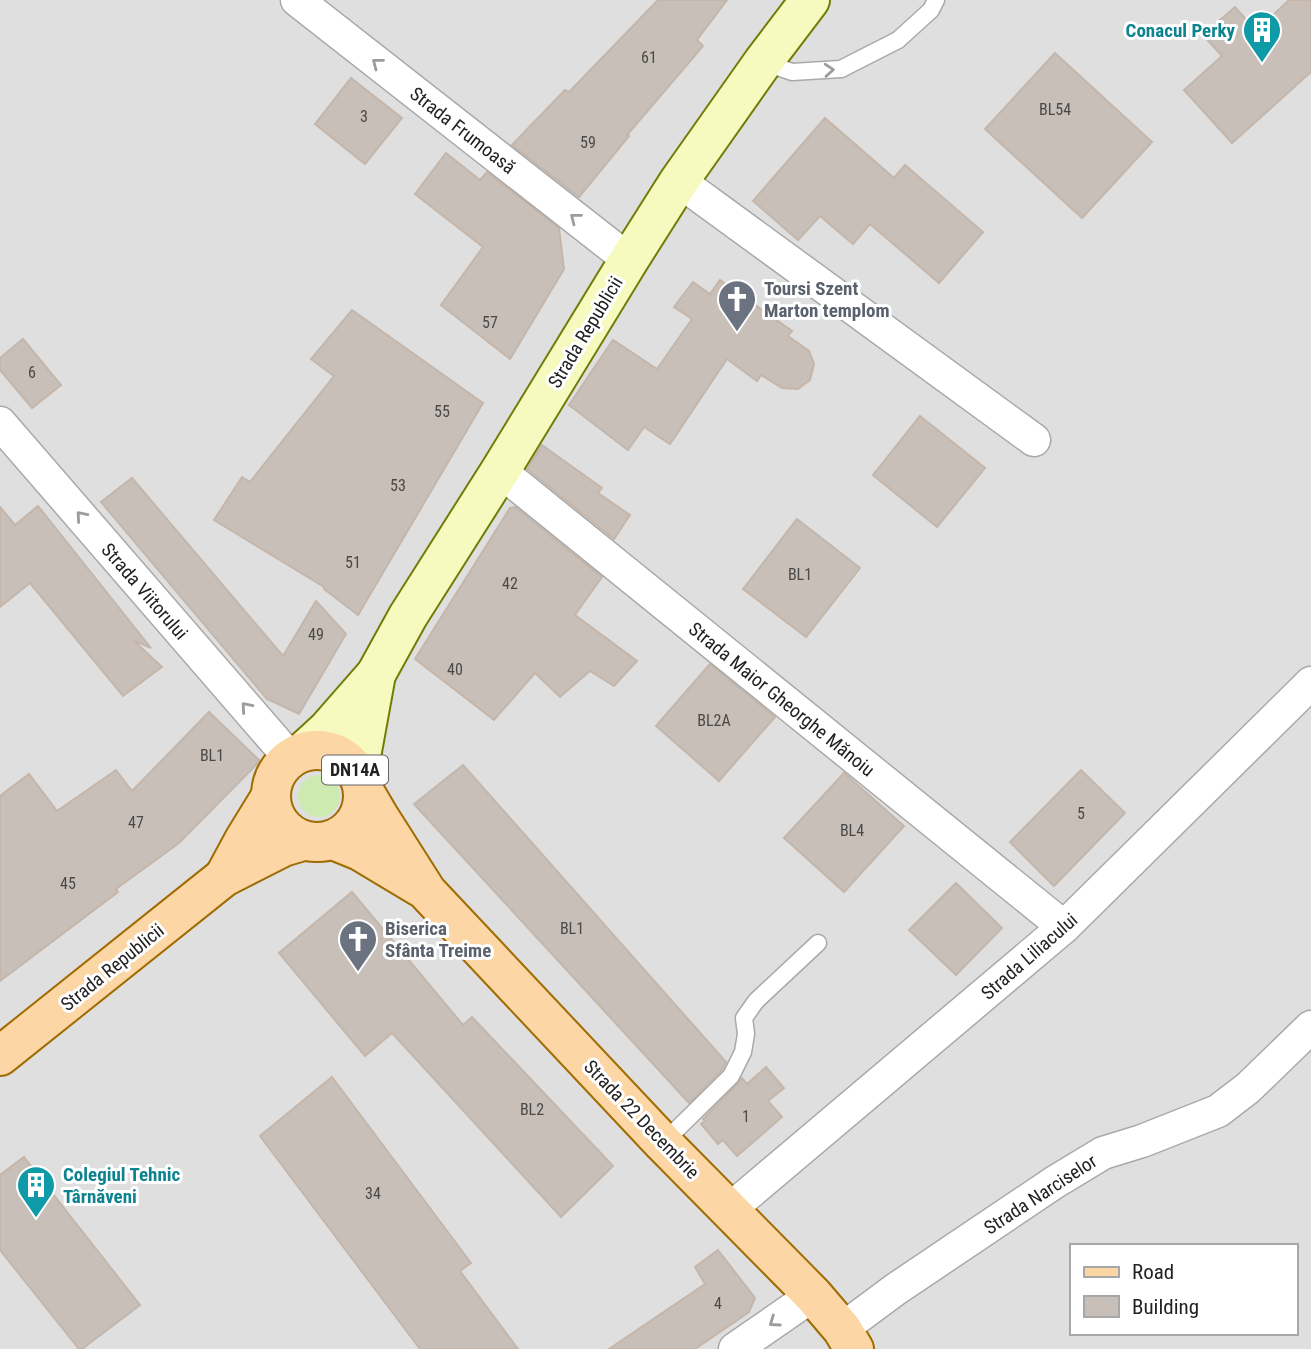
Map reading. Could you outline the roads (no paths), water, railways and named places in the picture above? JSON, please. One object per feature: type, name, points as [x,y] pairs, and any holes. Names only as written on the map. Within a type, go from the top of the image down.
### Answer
[{"type":"main road","name":"Strada Republicii","points":[[297,755],[327,730],[376,674],[408,616],[629,260],[680,181],[810,0]]},
{"type":"main road","name":"Strada Republicii","points":[[361,781],[376,674]]},
{"type":"main road","name":"DN14A","points":[[271,796],[276,775],[297,755],[318,750],[334,753],[348,761],[361,781],[363,805],[358,820],[347,832],[318,840]]},
{"type":"main road","name":"Strada 22 Decembrie","points":[[361,781],[380,818],[427,891],[663,1143],[813,1295],[848,1339]]},
{"type":"main road","name":"Strada Republicii","points":[[224,877],[271,796]]},
{"type":"main road","points":[[271,796],[279,823],[290,834],[318,840]]},
{"type":"main road","name":"Strada Republicii","points":[[0,1056],[224,877],[283,847],[318,840]]},
{"type":"main road","name":"Strada 22 Decembrie","points":[[318,840],[360,851],[427,891]]},
{"type":"street","name":"Strada Frumoasă","points":[[297,0],[629,260]]},
{"type":"street","points":[[680,181],[1034,440]]},
{"type":"street","name":"Strada Viitorului","points":[[0,423],[297,755]]},
{"type":"street","name":"Strada Maior Gheorghe Mănoiu","points":[[500,471],[1064,927]]},
{"type":"street","name":"Strada Liliacului","points":[[729,1210],[1064,927],[1311,683]]},
{"type":"street","name":"Strada Narciselor","points":[[848,1339],[896,1289],[1055,1182],[1103,1153],[1142,1141],[1218,1111],[1248,1088],[1311,1027]]},
{"type":"street","points":[[735,1349],[813,1295]]},
{"type":"lane","points":[[763,62],[792,72],[841,69],[898,40],[931,10],[936,0]]},
{"type":"lane","points":[[663,1143],[731,1076],[743,1052],[746,1034],[744,1018],[756,1001],[818,943]]},
{"type":"place","name":"Conacul Perky","points":[[1262,64]]},
{"type":"place","name":"Toursi Szent Marton templom","points":[[737,333]]},
{"type":"place","name":"Biserica Sfânta Treime","points":[[358,973]]},
{"type":"place","name":"Colegiul Tehnic Târnăveni","points":[[36,1219]]}]
